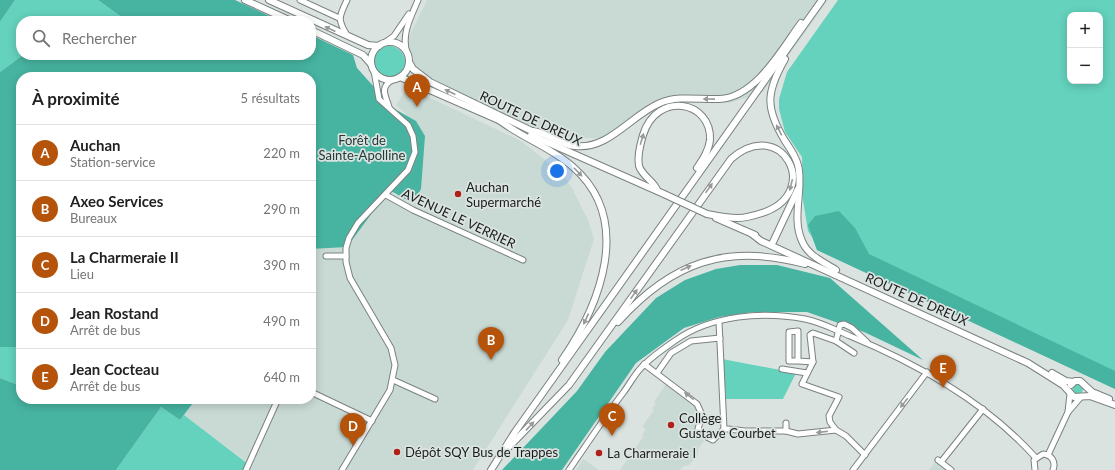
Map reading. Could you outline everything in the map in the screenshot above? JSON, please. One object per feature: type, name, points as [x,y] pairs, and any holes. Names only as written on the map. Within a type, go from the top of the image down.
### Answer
[{"type":"main road","points":[[245,0],[280,16]]},
{"type":"main road","points":[[491,470],[557,372],[822,0]]},
{"type":"main road","points":[[273,1],[304,16]]},
{"type":"main road","points":[[533,131],[540,132],[568,145],[593,145],[606,139],[660,102],[674,99],[721,99],[737,95],[754,84],[806,17],[815,10]]},
{"type":"main road","points":[[316,22],[368,45],[397,44],[407,53],[409,62],[406,70],[400,77],[392,80],[381,78],[362,55],[316,32]]},
{"type":"main road","points":[[798,35],[773,81],[769,99],[772,114],[797,163],[800,186],[798,223],[802,242],[813,256],[836,270]]},
{"type":"main road","points":[[373,68],[372,54],[382,45]]},
{"type":"main road","name":"ROUTE DE DREUX","points":[[409,62],[413,69],[430,82],[649,187]]},
{"type":"main road","name":"ROUTE DE DREUX","points":[[400,77],[836,270],[995,344],[1066,381],[1073,382]]},
{"type":"main road","points":[[658,191],[639,166],[639,147],[646,124],[653,115],[673,105],[685,106],[694,110],[704,119],[708,129],[710,140],[708,149],[694,173],[694,178]]},
{"type":"main road","points":[[499,120],[554,151],[581,175],[599,203],[605,225],[605,267],[600,285],[584,324],[558,365],[557,372]]},
{"type":"main road","points":[[502,453],[512,445],[569,385],[731,159],[748,146],[766,145],[777,149],[789,162],[792,170],[792,186],[790,192],[779,204],[748,217],[737,218],[707,214]]},
{"type":"main road","points":[[764,242],[773,242],[800,186]]},
{"type":"main road","name":"ROUTE DE DREUX","points":[[752,234],[764,242],[1028,363],[1057,381],[1070,393]]},
{"type":"main road","points":[[604,338],[644,295],[660,282],[691,266],[724,257],[757,255],[820,267]]},
{"type":"main road","points":[[1115,401],[1092,392],[1080,381],[1073,382],[1069,387],[1070,393],[1076,398],[1090,396],[1115,405]]},
{"type":"main road","points":[[1081,397],[1086,393],[1086,386]]},
{"type":"street","points":[[300,0],[339,18]]},
{"type":"street","points":[[347,0],[339,18],[348,37]]},
{"type":"street","points":[[382,45],[396,33],[417,0]]},
{"type":"street","points":[[407,53],[404,43],[404,36],[417,0]]},
{"type":"street","points":[[342,470],[390,390],[395,365],[393,353],[350,278],[346,248],[352,232],[363,218],[408,170],[415,152],[411,131],[405,121],[389,107],[386,107],[379,99],[373,68]]},
{"type":"street","points":[[389,107],[384,97],[384,91],[387,84],[392,80]]},
{"type":"street","name":"AVENUE LE VERRIER","points":[[386,195],[413,210],[523,260]]},
{"type":"street","points":[[326,256],[346,256]]},
{"type":"street","points":[[570,470],[601,422],[644,364],[677,339],[703,326],[755,315],[782,315],[806,319],[871,345],[927,372],[983,409],[1036,458]]},
{"type":"street","points":[[719,322],[724,429]]},
{"type":"street","points":[[836,341],[840,325],[844,324],[852,328],[871,345]]},
{"type":"street","points":[[798,361],[798,332],[789,332],[789,361],[813,362]]},
{"type":"street","points":[[854,353],[836,341],[813,333],[810,335],[813,362],[802,384],[839,397],[829,416],[830,422],[836,430],[846,436],[865,455]]},
{"type":"street","points":[[657,373],[671,353],[691,341],[720,338]]},
{"type":"street","points":[[644,364],[698,404],[702,415],[698,427],[700,432],[713,440],[724,429],[811,433],[836,430]]},
{"type":"street","points":[[782,369],[807,372]]},
{"type":"street","points":[[852,470],[865,455],[927,372]]},
{"type":"street","points":[[392,380],[434,398]]},
{"type":"street","points":[[1068,412],[1070,393]]},
{"type":"street","points":[[316,394],[372,420]]},
{"type":"street","points":[[1048,455],[1068,412],[1081,397]]},
{"type":"street","points":[[246,470],[276,404]]},
{"type":"street","points":[[951,470],[940,461],[983,409]]},
{"type":"street","points":[[731,423],[732,429]]},
{"type":"street","points":[[786,423],[786,431]]},
{"type":"street","points":[[1035,470],[1033,463],[1036,458],[1043,454],[1048,455],[1054,462],[1053,470]]},
{"type":"shaded area","points":[[427,0],[828,0],[763,92],[730,103],[694,102],[661,105],[636,117],[607,139],[551,136],[445,95],[415,72],[409,64],[408,39]]},
{"type":"shaded area","points":[[409,85],[422,94],[521,141],[563,174],[588,220],[594,239],[568,320],[473,470],[246,470],[249,464],[184,415],[192,404],[316,404],[316,249],[347,247],[384,195],[389,190],[397,196],[400,190],[414,122],[396,105]]},
{"type":"shaded area","name":"Collège Gustave Courbet","points":[[668,381],[701,411],[698,427],[707,437],[698,449],[698,454],[689,465],[682,467],[680,470],[620,470],[644,436],[642,435],[646,429],[642,427],[654,410],[652,408],[656,404],[654,402]]},
{"type":"shaded area","points":[[583,459],[595,467],[598,470],[576,470]]},
{"type":"shaded area","points":[[935,462],[945,470],[929,470]]},
{"type":"green space","points":[[0,0],[15,0],[0,22]]},
{"type":"green space","points":[[15,0],[98,0],[120,16],[16,16],[16,60],[0,72],[0,22]]},
{"type":"green space","points":[[98,0],[235,0],[269,16],[120,16]]},
{"type":"green space","points":[[838,0],[1115,0],[1115,389],[817,250],[808,231],[803,200],[802,157],[785,132],[779,109],[779,99],[787,72]]},
{"type":"green space","name":"Forêt de Sainte-Apolline","points":[[316,37],[353,55],[357,68],[393,108],[416,121],[425,136],[421,189],[413,203],[389,190],[347,247],[316,249],[316,72],[16,72],[16,347],[0,347],[0,72],[16,60],[316,60]]},
{"type":"green space","points":[[389,46],[398,49],[402,53],[405,62],[402,71],[398,75],[389,78],[380,75],[376,71],[373,62],[376,53],[380,49]]},
{"type":"green space","points":[[839,211],[855,228],[869,254],[1115,371],[1115,389],[817,250],[808,225],[815,216]]},
{"type":"green space","points":[[740,265],[777,265],[830,278],[923,360],[864,332],[807,312],[753,312],[719,317],[684,328],[636,363],[562,470],[502,470],[577,391],[605,352],[656,298],[685,280],[716,269]]},
{"type":"green space","points":[[0,347],[16,347],[16,384],[0,378]]},
{"type":"green space","points":[[722,359],[796,373],[783,399],[726,399]]},
{"type":"green space","points":[[0,378],[16,384],[16,404],[192,404],[180,420],[161,407],[116,470],[0,470]]},
{"type":"green space","points":[[1076,384],[1080,384],[1083,389],[1080,394],[1076,394],[1073,391],[1073,387]]},
{"type":"green space","points":[[161,407],[180,420],[184,415],[248,464],[246,470],[116,470]]},
{"type":"place","name":"Auchan","points":[[417,107]]},
{"type":"place","name":"Auchan Supermarché","points":[[458,194]]},
{"type":"place","name":"Axeo Services","points":[[491,360]]},
{"type":"place","name":"Jean Cocteau","points":[[943,388]]},
{"type":"place","name":"Collège Gustave Courbet","points":[[671,425]]},
{"type":"place","name":"La Charmeraie II","points":[[612,436]]},
{"type":"place","name":"Jean Rostand","points":[[353,446]]},
{"type":"place","name":"Dépôt SQY Bus de Trappes","points":[[397,452]]},
{"type":"place","name":"La Charmeraie I","points":[[599,453]]}]
